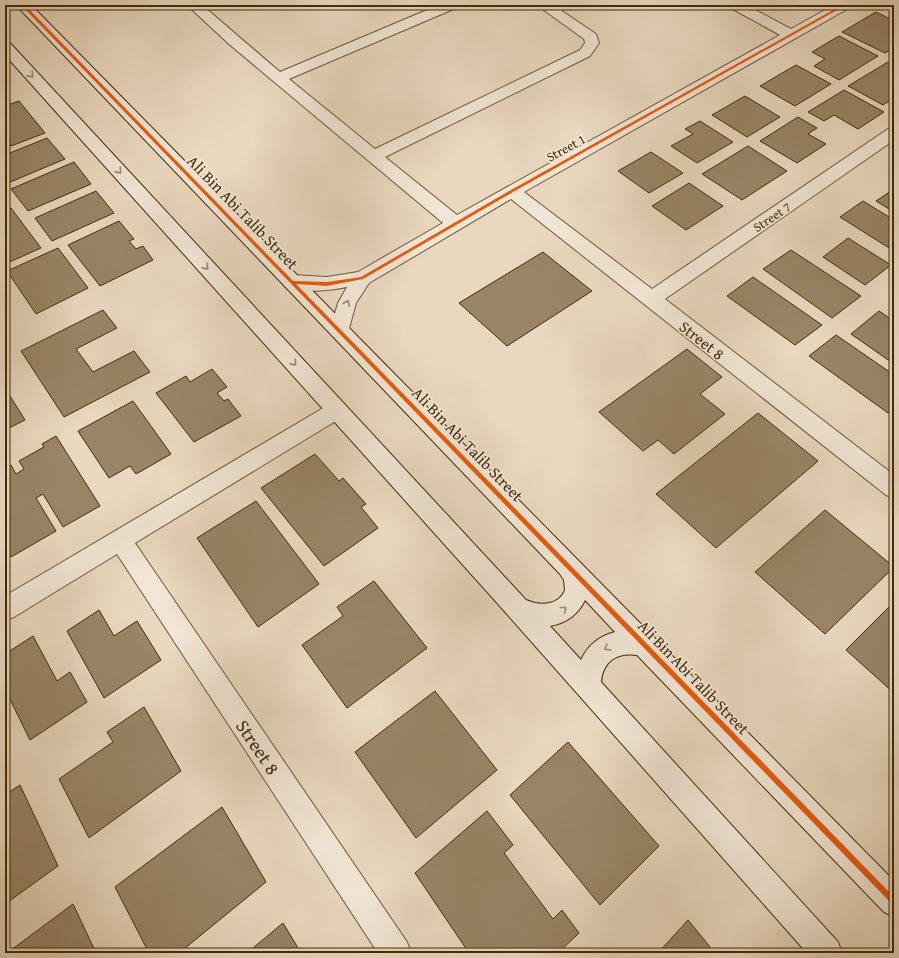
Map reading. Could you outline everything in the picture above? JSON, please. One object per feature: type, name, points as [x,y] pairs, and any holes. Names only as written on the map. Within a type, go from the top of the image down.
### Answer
[{"type":"street","name":"Ali Bin Abi Talib Street","points":[[24,5],[894,902]]},
{"type":"street","points":[[194,5],[234,42],[456,224]]},
{"type":"street","points":[[278,78],[451,5]]},
{"type":"street","points":[[374,156],[585,53],[592,43],[591,37],[544,5]]},
{"type":"street","points":[[736,5],[791,35]]},
{"type":"street","name":"Street 1","points":[[292,282],[327,284],[362,278],[512,191],[844,5]]},
{"type":"street","points":[[5,46],[516,606],[827,953]]},
{"type":"street","name":"Street 7","points":[[650,300],[894,133]]},
{"type":"street","name":"Street 8","points":[[512,191],[650,300],[892,483]]},
{"type":"street","name":"Street 1","points":[[340,331],[347,303],[362,278]]},
{"type":"street","points":[[5,609],[336,410]]},
{"type":"street","name":"Street 8","points":[[120,540],[396,953]]},
{"type":"street","points":[[516,606],[525,613],[536,617],[548,617],[558,614],[567,608],[573,600],[576,589],[575,579],[564,561]]},
{"type":"street","points":[[588,687],[588,676],[591,666],[603,649],[623,642],[645,644]]},
{"type":"building","points":[[876,12],[894,21],[894,48],[885,53],[842,32]]},
{"type":"building","points":[[839,36],[878,56],[839,80],[814,66],[825,59],[812,52]]},
{"type":"building","points":[[888,62],[894,65],[894,98],[883,105],[848,86]]},
{"type":"building","points":[[796,65],[831,84],[795,106],[760,86]]},
{"type":"building","points":[[844,90],[884,112],[858,129],[834,115],[824,121],[808,112]]},
{"type":"building","points":[[745,96],[780,117],[747,137],[712,115]]},
{"type":"building","points":[[19,101],[45,133],[11,146],[5,138],[5,106]]},
{"type":"building","points":[[798,117],[817,128],[808,134],[826,144],[797,163],[760,141]]},
{"type":"building","points":[[700,121],[733,142],[697,163],[671,146],[693,134],[685,129]]},
{"type":"building","points":[[47,138],[65,159],[8,183],[5,179],[5,155]]},
{"type":"building","points":[[748,146],[787,171],[742,200],[702,174]]},
{"type":"building","points":[[651,152],[683,173],[649,193],[618,171]]},
{"type":"building","points":[[74,162],[91,184],[28,211],[11,189]]},
{"type":"building","points":[[689,183],[723,206],[686,230],[652,206]]},
{"type":"building","points":[[894,189],[894,212],[876,201]]},
{"type":"building","points":[[96,191],[114,213],[52,241],[35,218]]},
{"type":"building","points":[[863,201],[894,220],[894,251],[840,217]]},
{"type":"building","points":[[11,208],[41,248],[5,264],[5,211]]},
{"type":"building","points":[[119,221],[134,239],[129,241],[136,249],[143,246],[153,260],[100,286],[68,245]]},
{"type":"building","points":[[848,238],[891,265],[865,285],[823,257]]},
{"type":"building","points":[[58,248],[88,288],[36,314],[7,271]]},
{"type":"building","points":[[791,250],[861,296],[832,318],[763,269]]},
{"type":"building","points":[[543,252],[592,291],[507,346],[459,303]]},
{"type":"building","points":[[753,277],[822,325],[795,345],[727,296]]},
{"type":"building","points":[[103,310],[117,328],[76,349],[93,372],[134,351],[150,372],[64,417],[21,351]]},
{"type":"building","points":[[879,311],[894,321],[894,364],[851,334]]},
{"type":"building","points":[[836,335],[894,375],[894,408],[888,413],[809,356]]},
{"type":"building","points":[[687,349],[722,377],[700,394],[725,414],[674,454],[658,440],[643,451],[599,412]]},
{"type":"building","points":[[212,369],[227,387],[217,393],[224,401],[228,399],[241,416],[194,442],[156,393],[186,376],[190,382]]},
{"type":"building","points":[[5,388],[25,420],[5,430]]},
{"type":"building","points":[[133,401],[171,454],[136,474],[130,466],[109,478],[78,431]]},
{"type":"building","points":[[758,413],[818,461],[716,548],[656,494]]},
{"type":"building","points":[[56,436],[100,506],[63,527],[43,494],[36,498],[56,531],[11,557],[5,547],[5,468],[11,465],[16,474],[24,469],[19,461],[44,447],[42,444]]},
{"type":"building","points":[[315,454],[339,481],[343,478],[366,504],[361,507],[378,528],[324,566],[261,488]]},
{"type":"building","points":[[256,501],[319,584],[258,627],[197,538]]},
{"type":"building","points":[[825,510],[894,567],[825,634],[755,572]]},
{"type":"building","points":[[374,581],[427,648],[347,708],[302,645],[343,616],[337,607]]},
{"type":"building","points":[[894,602],[894,693],[846,650]]},
{"type":"building","points":[[99,610],[114,636],[137,621],[161,660],[104,698],[67,631]]},
{"type":"building","points":[[33,636],[57,681],[70,672],[87,702],[30,740],[5,689],[5,654]]},
{"type":"building","points":[[435,691],[497,770],[416,838],[355,752]]},
{"type":"building","points":[[144,707],[181,771],[89,838],[59,779],[113,742],[107,732]]},
{"type":"building","points":[[568,742],[659,846],[600,905],[510,795]]},
{"type":"building","points":[[20,785],[58,866],[5,904],[5,795]]},
{"type":"building","points":[[222,807],[266,882],[179,953],[149,953],[115,887]]},
{"type":"building","points":[[487,811],[513,845],[504,853],[553,919],[562,910],[579,933],[558,953],[469,953],[415,873]]},
{"type":"building","points":[[73,904],[96,953],[7,953]]},
{"type":"building","points":[[688,920],[715,953],[658,953]]},
{"type":"building","points":[[283,923],[301,953],[247,953]]},
{"type":"cycle path","points":[[23,5],[894,902]]},
{"type":"cycle path","points":[[292,282],[327,284],[362,278],[512,191],[844,5]]}]
